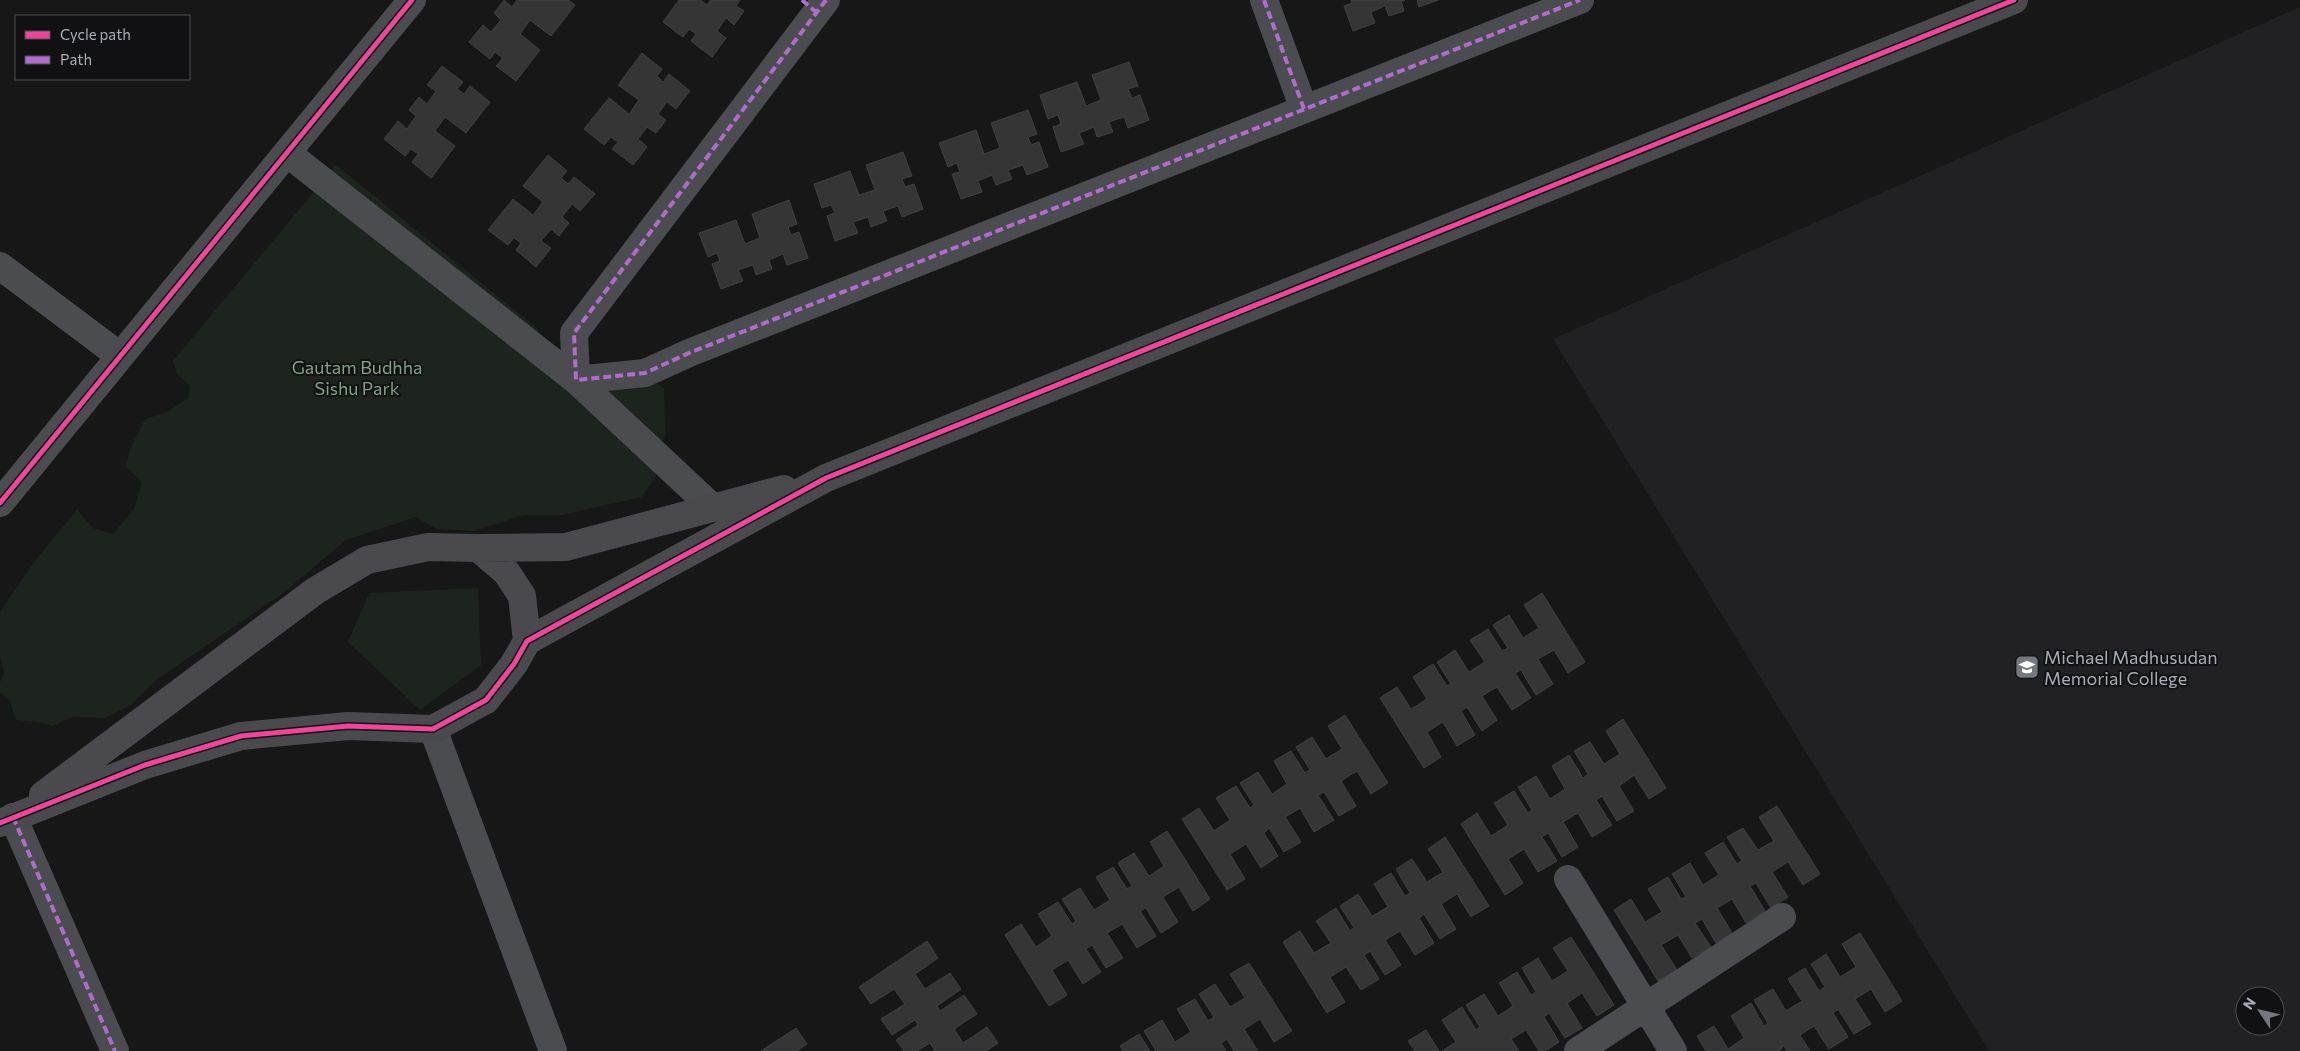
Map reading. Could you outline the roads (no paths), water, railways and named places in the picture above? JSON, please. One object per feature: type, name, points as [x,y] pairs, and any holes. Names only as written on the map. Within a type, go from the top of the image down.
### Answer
[{"type":"street","points":[[0,503],[412,0]]},
{"type":"street","points":[[1264,0],[1304,109]]},
{"type":"street","points":[[576,380],[645,372],[1580,0]]},
{"type":"street","points":[[7,820],[145,765],[241,736],[348,726],[433,729],[486,700],[514,664],[527,640],[826,478],[2014,0]]},
{"type":"street","points":[[576,380],[574,333],[815,4]]},
{"type":"street","points":[[287,153],[576,380],[713,508]]},
{"type":"street","points":[[0,266],[120,356]]},
{"type":"street","points":[[7,820],[315,591],[367,560],[428,547],[566,547],[826,478]]},
{"type":"street","points":[[478,548],[507,573],[522,596],[527,640]]},
{"type":"street","points":[[433,729],[553,1051]]},
{"type":"street","points":[[7,820],[114,1051]]},
{"type":"street","points":[[1568,879],[1673,1051]]},
{"type":"street","points":[[1578,1051],[1782,917]]},
{"type":"place","name":"Michael Madhusudan Memorial College","points":[[2027,667]]},
{"type":"park label","name":"Gautam Budhha Sishu Park","points":[[357,377]]}]
